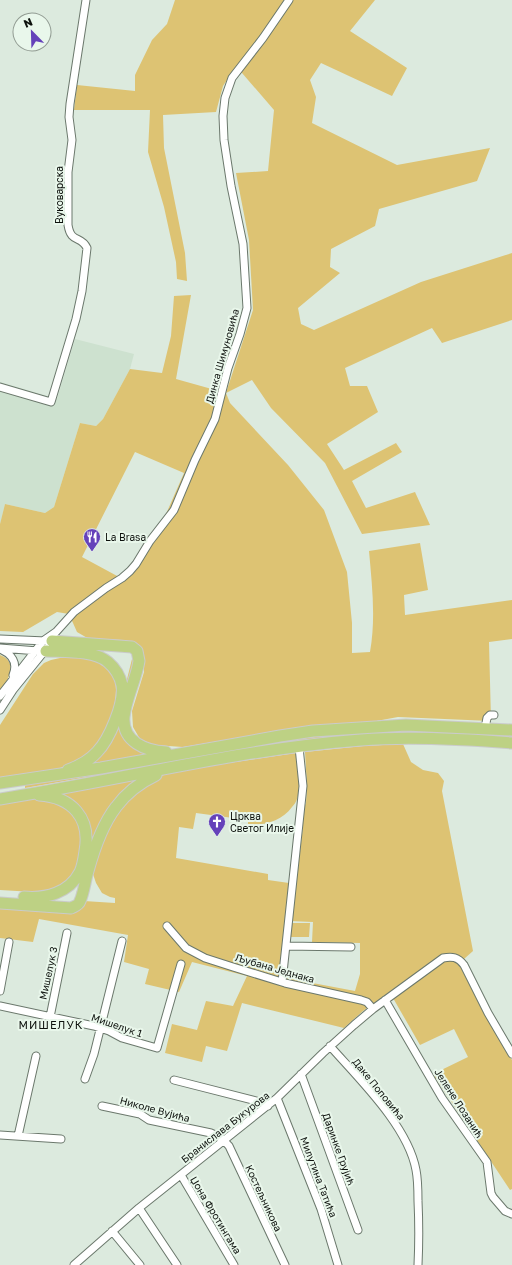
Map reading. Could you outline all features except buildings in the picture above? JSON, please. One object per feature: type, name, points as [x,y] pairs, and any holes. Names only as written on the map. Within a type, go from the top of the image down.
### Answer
[{"type":"highway","points":[[46,643],[113,645],[135,648],[139,660],[124,716],[126,728],[130,736],[137,744],[151,751],[192,751]]},
{"type":"highway","points":[[46,643],[93,654],[107,661],[116,670],[122,686],[116,716],[105,742],[97,752],[88,760],[72,768],[47,777]]},
{"type":"highway","points":[[0,784],[306,732],[398,725],[512,730]]},
{"type":"highway","points":[[0,799],[181,765],[304,746],[399,738],[512,743]]},
{"type":"highway","points":[[0,903],[71,908],[78,905],[100,836],[115,808],[128,792],[141,782],[181,765]]},
{"type":"highway","points":[[0,895],[37,898],[59,892],[75,880],[81,871],[84,859],[87,834],[81,817],[76,811],[60,799],[42,795],[21,796]]},
{"type":"street","name":"Вуковарска","points":[[0,387],[51,402],[76,319],[82,291],[88,248],[85,243],[72,238],[69,233],[67,187],[72,140],[69,117],[86,0]]},
{"type":"street","name":"Динка Шимуновића","points":[[46,643],[74,612],[122,578],[136,564],[150,541],[174,510],[214,419],[247,308],[243,244],[231,186],[224,140],[223,116],[225,98],[232,78],[263,38],[289,0]]},
{"type":"street","points":[[0,639],[46,643]]},
{"type":"street","points":[[0,649],[46,643]]},
{"type":"street","points":[[0,696],[46,643]]},
{"type":"street","points":[[0,710],[46,643]]},
{"type":"street","points":[[0,649],[9,654],[15,663],[14,672],[8,685]]},
{"type":"street","points":[[485,728],[487,718],[490,715],[494,715]]},
{"type":"street","points":[[282,982],[303,786],[304,746]]},
{"type":"street","name":"Љубана Једнака","points":[[166,926],[186,948],[192,953],[204,958],[282,982],[361,1000],[367,1002],[373,1009]]},
{"type":"street","name":"Мишелук 3","points":[[50,1017],[67,934]]},
{"type":"street","points":[[86,1080],[101,1028],[122,941]]},
{"type":"street","points":[[0,991],[9,942]]},
{"type":"street","points":[[286,946],[351,947]]},
{"type":"street","name":"Бранислава Букурова","points":[[74,1265],[139,1208],[268,1106],[330,1046],[373,1009],[443,958],[454,957],[461,961],[464,965],[489,1016],[512,1054]]},
{"type":"street","name":"Мишелук 1","points":[[0,1006],[101,1028],[122,1038],[157,1048],[181,964]]},
{"type":"street","name":"Јелене Лозанић","points":[[385,1000],[442,1098],[487,1162],[491,1193],[493,1197],[505,1211],[512,1214]]},
{"type":"street","name":"Даке Поповића","points":[[330,1046],[391,1118],[410,1152],[418,1182],[418,1265]]},
{"type":"street","points":[[18,1136],[36,1056]]},
{"type":"street","name":"Даринке Грујић","points":[[301,1074],[358,1230]]},
{"type":"street","points":[[174,1080],[260,1102],[268,1106]]},
{"type":"street","name":"Милутина Татића","points":[[277,1098],[321,1209],[338,1265]]},
{"type":"street","name":"Николе Вујића","points":[[102,1106],[140,1114],[149,1120],[211,1133],[224,1140]]},
{"type":"street","points":[[0,1136],[61,1139]]},
{"type":"street","name":"Костељникова","points":[[224,1140],[229,1146],[284,1265]]},
{"type":"street","name":"Џона Фротингама","points":[[181,1175],[232,1264]]},
{"type":"street","points":[[139,1208],[177,1265]]},
{"type":"street","points":[[112,1231],[140,1265]]},
{"type":"shaded area","points":[[175,0],[375,0],[350,31],[407,68],[392,96],[321,63],[310,80],[316,97],[312,123],[397,165],[490,148],[477,181],[379,209],[375,226],[331,249],[330,267],[340,273],[298,308],[301,324],[314,330],[421,282],[512,253],[512,320],[442,343],[432,328],[345,368],[350,386],[367,386],[378,412],[327,444],[344,470],[396,443],[402,452],[352,481],[366,508],[415,492],[430,525],[362,534],[325,463],[271,408],[252,380],[226,393],[253,310],[249,240],[236,173],[268,171],[274,110],[236,66],[223,86],[216,112],[163,115],[164,148],[185,253],[187,281],[177,279],[176,262],[164,207],[148,152],[150,110],[74,110],[77,85],[135,91],[135,75],[152,40],[167,24]]},
{"type":"shaded area","points":[[191,295],[176,379],[226,393],[230,403],[288,465],[324,510],[347,572],[352,623],[352,653],[370,652],[373,614],[369,551],[420,543],[428,590],[404,595],[405,615],[512,600],[512,639],[489,642],[491,721],[398,717],[371,722],[318,725],[183,747],[154,745],[140,739],[133,727],[132,711],[144,672],[143,653],[139,645],[124,640],[89,639],[77,632],[69,614],[57,612],[23,632],[0,631],[0,524],[5,504],[45,513],[54,507],[80,423],[96,426],[103,419],[130,369],[162,373],[171,336],[174,296]],"holes":[[[135,452],[184,473],[166,514],[130,567],[119,577],[82,557]]]},
{"type":"shaded area","points":[[75,339],[134,354],[130,369],[103,419],[96,426],[80,423],[54,507],[45,513],[5,504],[0,524],[0,382],[57,399]]},
{"type":"shaded area","points":[[0,655],[6,658],[9,662],[10,672],[9,677],[0,693]]},
{"type":"shaded area","points":[[60,658],[88,658],[99,661],[112,672],[115,679],[116,696],[112,715],[99,744],[94,750],[83,758],[61,768],[26,775],[0,778],[0,725],[33,674],[44,663]]},
{"type":"shaded area","points":[[132,659],[135,659],[120,717],[131,744],[139,751],[153,755],[84,766],[113,736]]},
{"type":"shaded area","points":[[391,731],[453,732],[512,736],[512,739],[453,735],[217,754],[25,788],[25,785],[282,741],[342,734]]},
{"type":"shaded area","points":[[403,744],[411,762],[423,770],[438,773],[444,781],[442,791],[473,951],[464,959],[453,954],[441,955],[363,1011],[344,1028],[242,1003],[227,1051],[206,1046],[202,1062],[165,1053],[172,1024],[197,1030],[206,1001],[233,1006],[247,976],[192,962],[179,992],[145,984],[149,969],[124,962],[128,935],[39,919],[33,942],[0,938],[0,906],[74,913],[80,909],[84,901],[115,903],[115,898],[102,893],[96,883],[92,871],[103,836],[131,794],[158,777],[170,773],[208,766],[296,753],[299,783],[296,802],[283,816],[272,822],[260,824],[248,824],[248,820],[196,813],[193,829],[179,827],[176,858],[268,874],[268,880],[296,884],[303,827],[302,812],[306,803],[307,786],[305,752],[363,746]],"holes":[[[290,921],[313,922],[312,942],[360,943],[360,974],[355,991],[286,978]]]},
{"type":"shaded area","points":[[135,780],[113,804],[79,895],[76,894],[90,846],[89,827],[59,794]]},
{"type":"shaded area","points":[[42,798],[68,807],[83,827],[79,869],[57,889],[34,892],[0,890],[0,801]]},
{"type":"shaded area","points":[[291,923],[310,923],[309,937],[290,937]]},
{"type":"shaded area","points":[[445,961],[455,961],[461,968],[486,1017],[512,1060],[512,1189],[510,1190],[433,1074],[468,1057],[454,1029],[420,1045],[393,998]]},
{"type":"place","name":"La Brasa","points":[[92,552]]},
{"type":"place","name":"Црква Светог Илије","points":[[217,837]]},
{"type":"district","name":"МИШЕЛУК","points":[[51,1025]]}]
